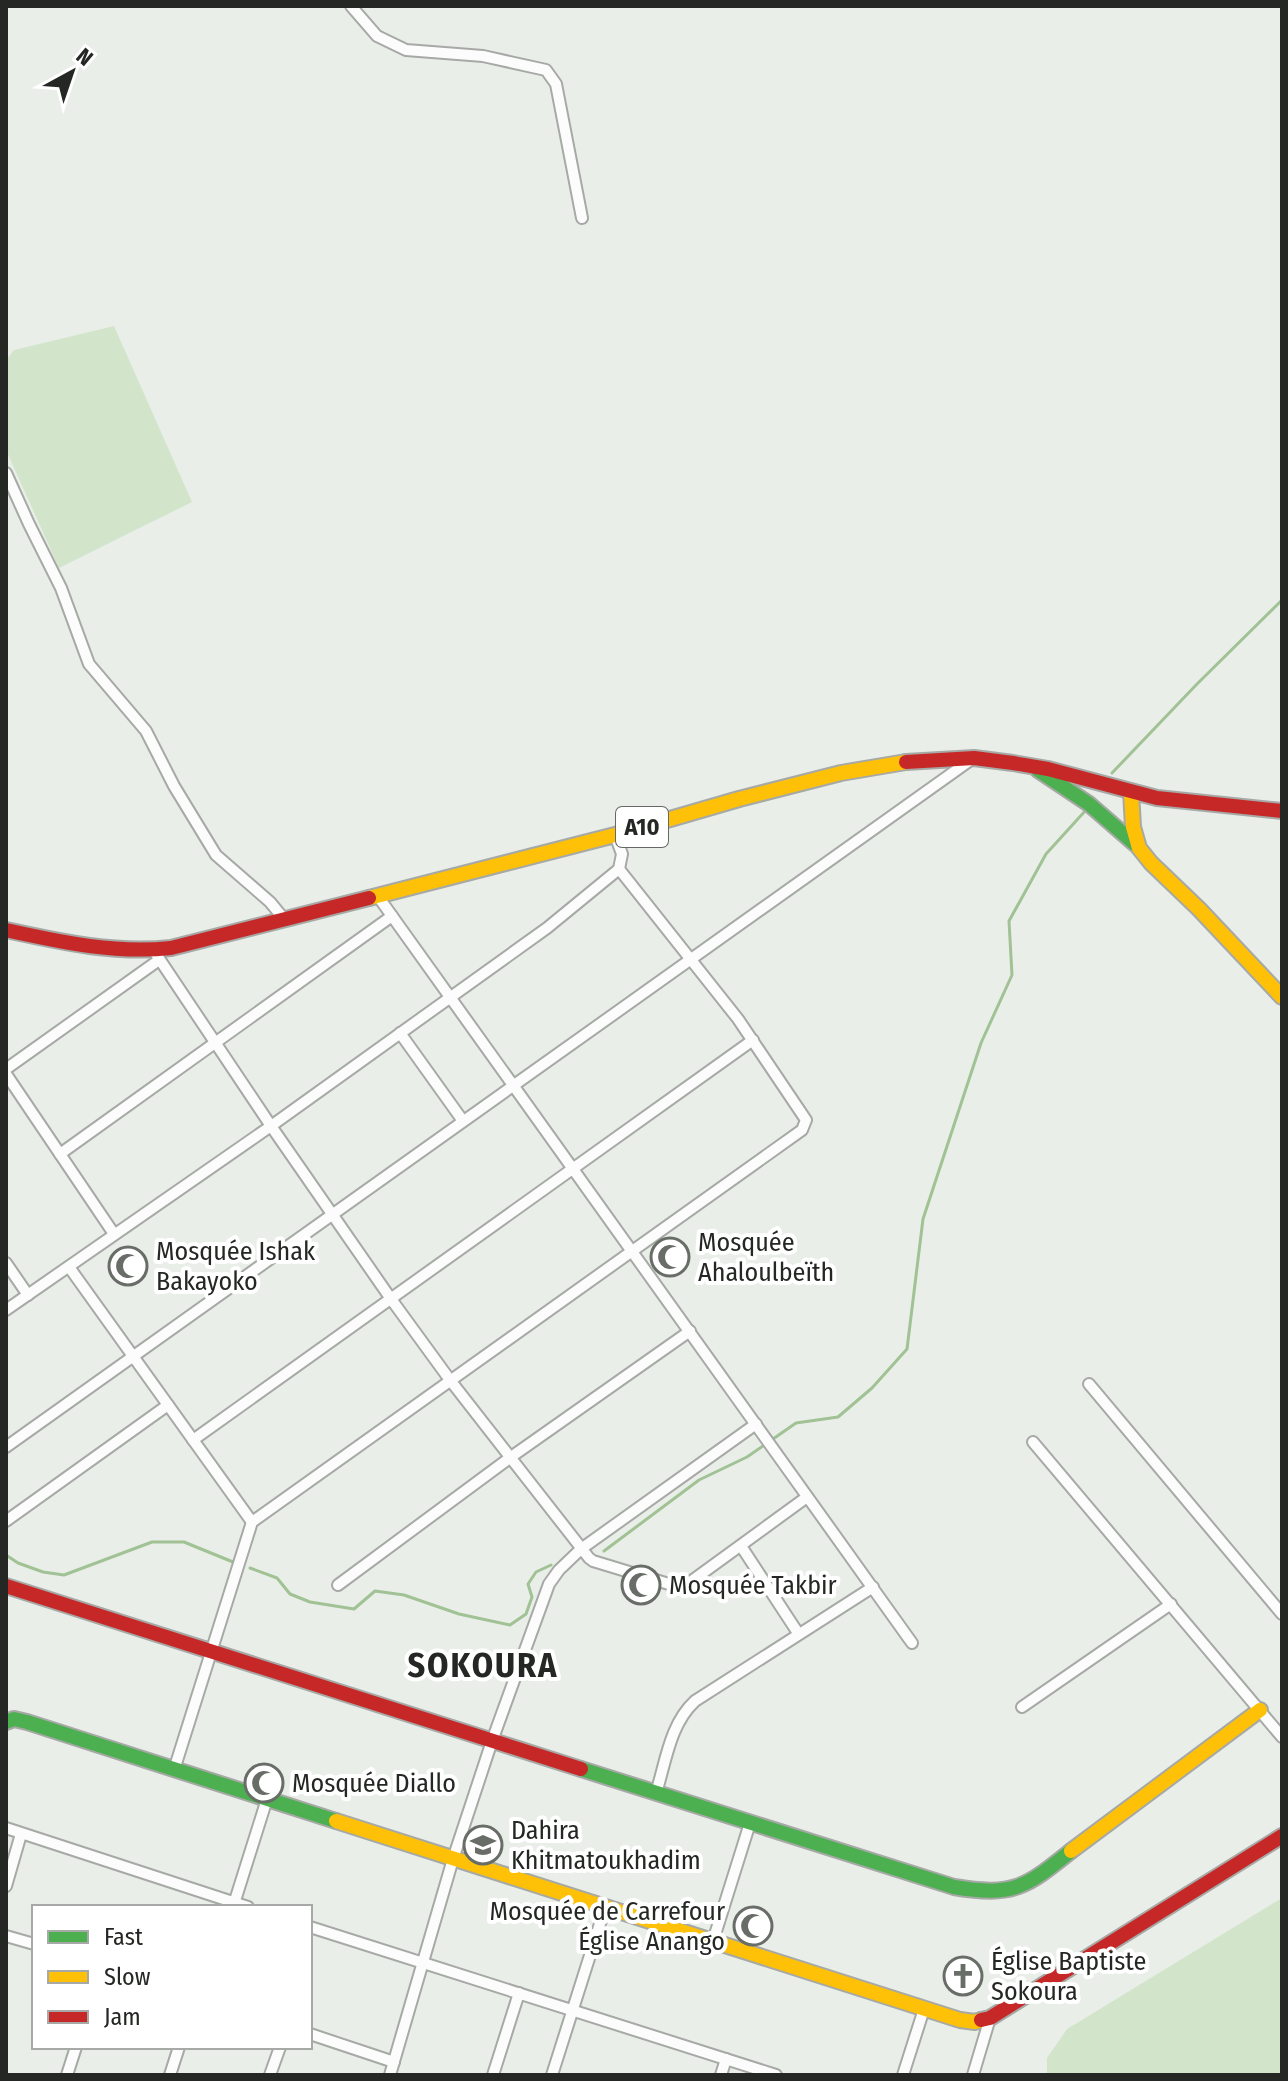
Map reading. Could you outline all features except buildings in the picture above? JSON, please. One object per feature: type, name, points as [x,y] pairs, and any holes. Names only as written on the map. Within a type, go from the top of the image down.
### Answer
[{"type":"street","points":[[351,6],[377,36],[406,50],[483,56],[546,70],[556,84],[582,218]]},
{"type":"street","points":[[6,473],[61,588],[89,664],[146,731],[174,786],[216,855],[270,902],[284,919]]},
{"type":"street","points":[[6,1447],[974,758]]},
{"type":"street","name":"A10","points":[[6,930],[156,956],[186,944],[615,835],[739,799],[867,767],[945,759],[974,758],[1033,766],[1157,798],[1282,811]]},
{"type":"street","points":[[1033,766],[1078,793],[1112,820],[1282,997]]},
{"type":"street","points":[[1131,792],[1133,827],[1139,848]]},
{"type":"street","points":[[6,1310],[271,1126],[547,928],[619,869],[622,854],[615,835]]},
{"type":"street","points":[[174,1770],[252,1522],[806,1125],[806,1120],[753,1040],[619,869]]},
{"type":"street","points":[[377,895],[912,1643]]},
{"type":"street","points":[[60,1154],[392,916]]},
{"type":"street","points":[[114,1234],[6,1071],[156,956],[391,1299],[450,1380],[593,1561],[682,1588],[807,1497]]},
{"type":"street","points":[[400,1033],[463,1121]]},
{"type":"street","points":[[193,1440],[753,1040]]},
{"type":"street","points":[[6,1263],[28,1295]]},
{"type":"street","points":[[69,1267],[252,1522]]},
{"type":"street","points":[[338,1585],[511,1457],[690,1331]]},
{"type":"street","points":[[1089,1384],[1282,1614]]},
{"type":"street","points":[[6,1521],[168,1405]]},
{"type":"street","points":[[390,2075],[453,1859],[544,1595],[559,1570],[581,1549],[756,1424]]},
{"type":"street","points":[[1033,1442],[1282,1737]]},
{"type":"street","points":[[741,1546],[798,1633]]},
{"type":"street","points":[[6,1586],[954,1887],[984,1892],[1014,1889],[1039,1877],[1260,1710]]},
{"type":"street","points":[[656,1793],[677,1723],[695,1701],[873,1587]]},
{"type":"street","points":[[1022,1707],[1171,1604]]},
{"type":"street","points":[[6,1722],[14,1719],[27,1722],[924,2009],[975,2022],[990,2018],[1282,1836]]},
{"type":"street","points":[[6,1828],[234,1905],[267,1799]]},
{"type":"street","points":[[713,1941],[750,1823]]},
{"type":"street","points":[[6,1886],[21,1834]]},
{"type":"street","points":[[552,2075],[605,1908]]},
{"type":"street","points":[[312,1928],[776,2075]]},
{"type":"street","points":[[6,1936],[32,1943]]},
{"type":"street","points":[[493,2075],[519,1993]]},
{"type":"street","points":[[903,2075],[924,2009]]},
{"type":"street","points":[[973,2075],[990,2018]]},
{"type":"street","points":[[312,2035],[394,2062]]},
{"type":"street","points":[[67,2075],[75,2049]]},
{"type":"street","points":[[170,2075],[178,2049]]},
{"type":"street","points":[[270,2075],[279,2049]]},
{"type":"street","points":[[721,2075],[726,2059]]},
{"type":"green space","points":[[114,326],[192,502],[59,568],[6,450],[6,360],[14,350]]},
{"type":"green space","points":[[1282,1898],[1282,2075],[1047,2075],[1047,2058],[1067,2029]]},
{"type":"waterway","points":[[1112,773],[1282,600]]},
{"type":"waterway","points":[[604,1551],[699,1480],[747,1457],[796,1423],[838,1417],[872,1388],[907,1349],[923,1219],[981,1043],[1012,975],[1009,921],[1046,854],[1086,810]]},
{"type":"waterway","points":[[6,1555],[43,1572],[64,1575],[152,1542],[184,1542],[233,1562]]},
{"type":"waterway","points":[[250,1568],[277,1578],[290,1594],[310,1602],[354,1609],[375,1591],[404,1595],[459,1614],[510,1625],[526,1614],[532,1597],[528,1584],[536,1572],[551,1565]]},
{"type":"traffic: fast","points":[[1038,770],[1089,804],[1135,844]]},
{"type":"traffic: fast","points":[[6,1722],[14,1719],[27,1722],[336,1821]]},
{"type":"traffic: fast","points":[[581,1769],[954,1887],[991,1891],[1018,1886],[1030,1881],[1071,1851]]},
{"type":"traffic: slow","points":[[369,898],[841,773],[906,762]]},
{"type":"traffic: slow","points":[[1131,792],[1133,827],[1139,848],[1282,997]]},
{"type":"traffic: slow","points":[[1071,1851],[1260,1710]]},
{"type":"traffic: slow","points":[[336,1821],[960,2020],[981,2020]]},
{"type":"traffic: jam","points":[[906,762],[974,758],[1013,763],[1048,769],[1157,798],[1282,811]]},
{"type":"traffic: jam","points":[[6,930],[108,948],[171,948],[369,898]]},
{"type":"traffic: jam","points":[[6,1586],[581,1769]]},
{"type":"traffic: jam","points":[[981,2020],[990,2018],[1282,1836]]},
{"type":"place","name":"Mosquée Ahaloulbeïth","points":[[670,1257]]},
{"type":"place","name":"Mosquée Ishak Bakayoko","points":[[128,1266]]},
{"type":"place","name":"Mosquée Takbir","points":[[641,1585]]},
{"type":"place","name":"Mosquée Diallo","points":[[264,1783]]},
{"type":"place","name":"Dahira Khitmatoukhadim","points":[[483,1845]]},
{"type":"place","name":"Mosquée de Carrefour Église Anango","points":[[753,1926]]},
{"type":"place","name":"Église Baptiste Sokoura","points":[[963,1976]]},
{"type":"district","name":"SOKOURA","points":[[483,1665]]}]
